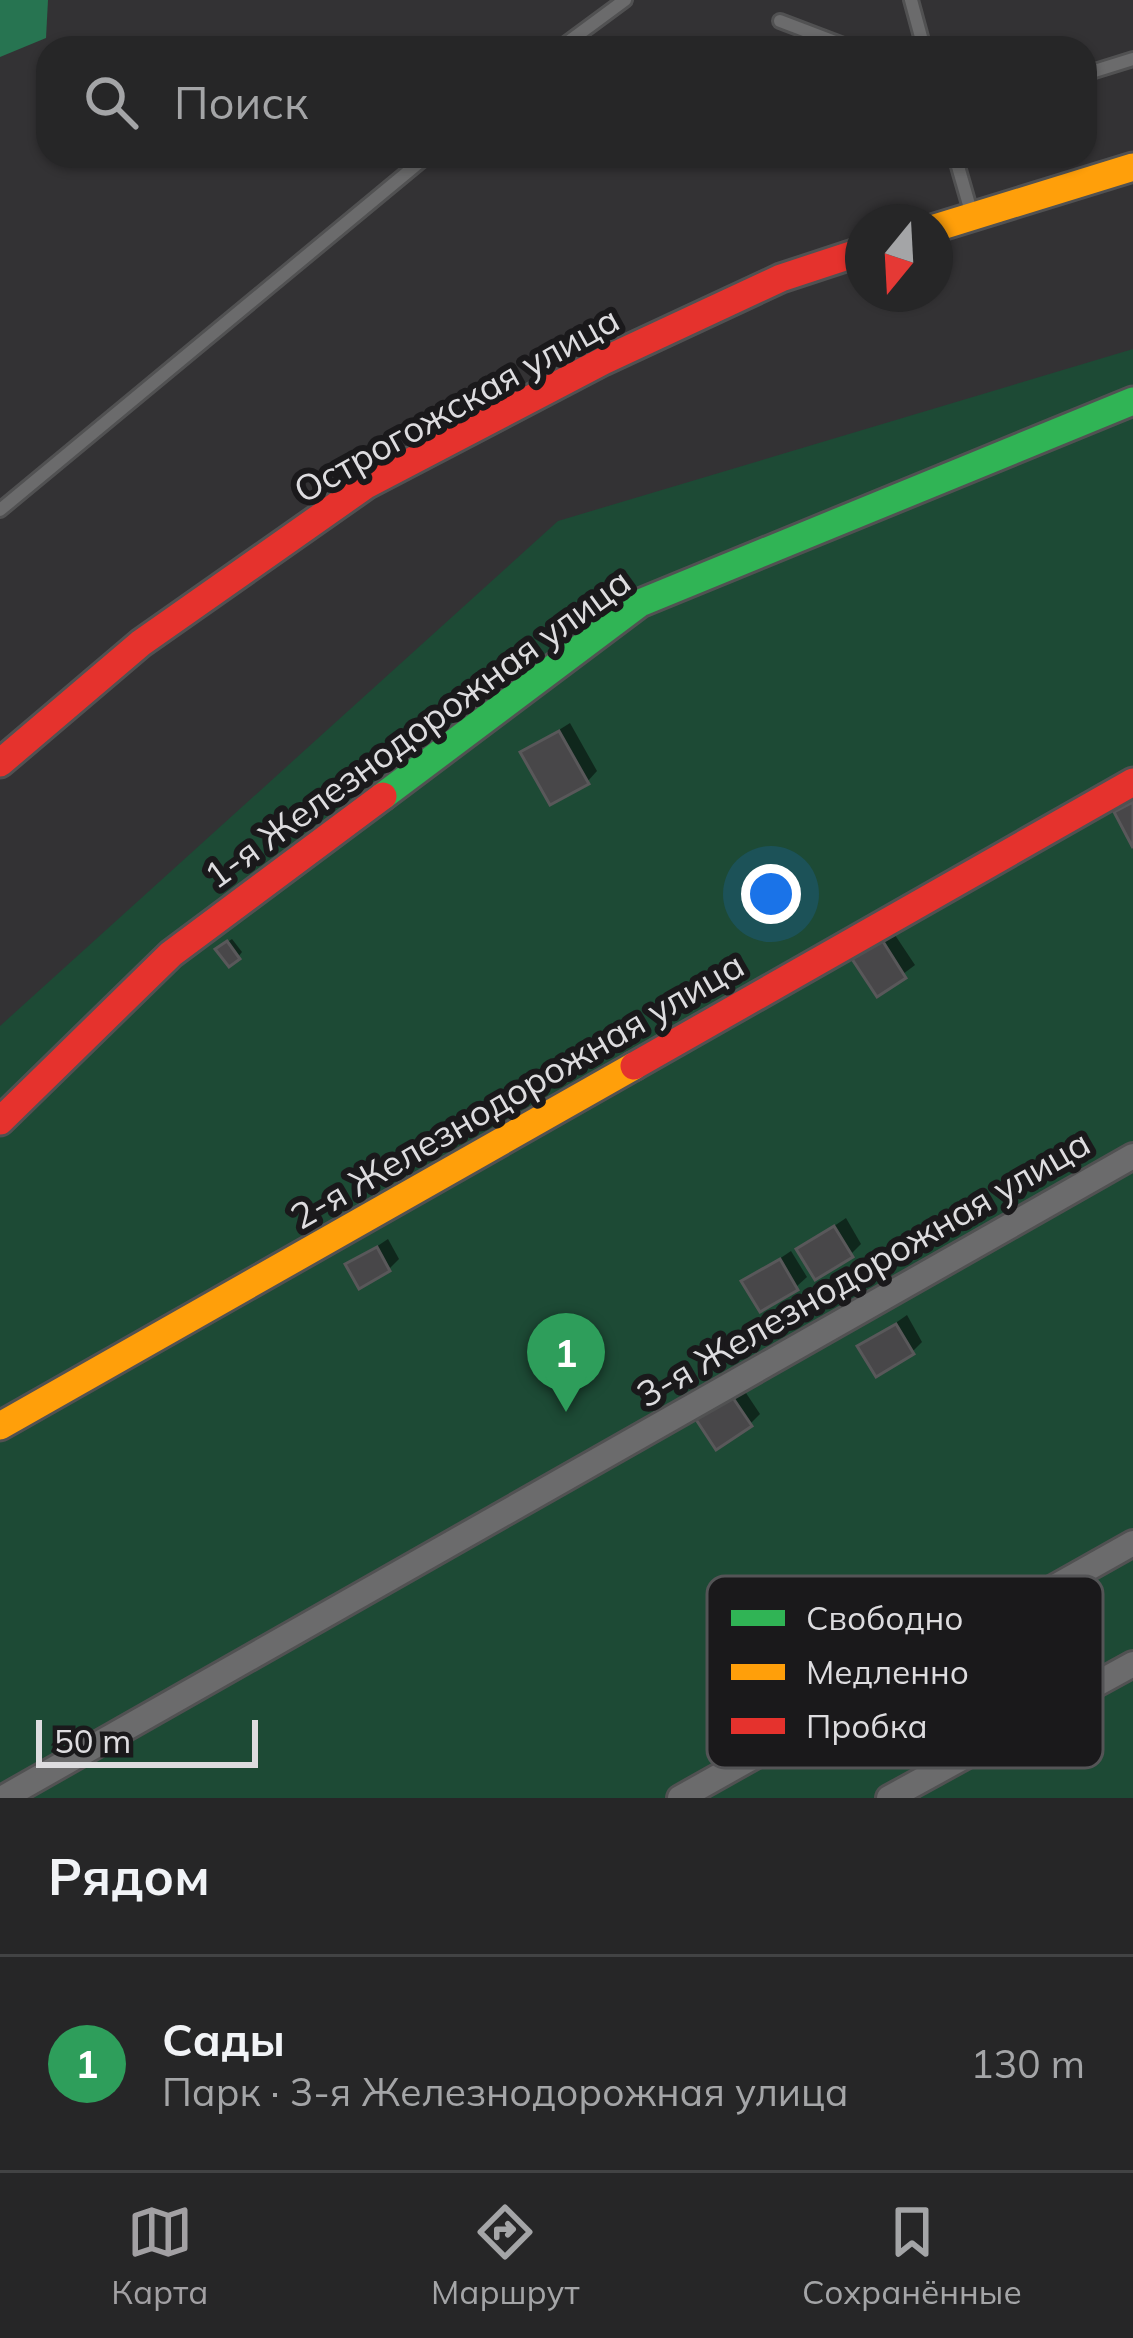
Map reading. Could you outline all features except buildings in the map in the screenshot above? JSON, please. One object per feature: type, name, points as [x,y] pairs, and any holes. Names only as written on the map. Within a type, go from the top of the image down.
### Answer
[{"type":"street","points":[[953,222],[1133,166]]},
{"type":"street","name":"Острогожская улица","points":[[0,763],[141,643],[366,485],[682,324],[781,278],[845,257]]},
{"type":"street","name":"1-я Железнодорожная улица","points":[[0,1121],[172,954],[640,603],[1133,401]]},
{"type":"street","name":"2-я Железнодорожная улица","points":[[0,1426],[1133,782]]},
{"type":"street","name":"3-я Железнодорожная улица","points":[[3,1798],[1133,1156]]},
{"type":"street","points":[[1074,1576],[1133,1543]]},
{"type":"street","points":[[1103,1681],[1133,1664]]},
{"type":"street","points":[[680,1798],[733,1768]]},
{"type":"street","points":[[890,1798],[944,1768]]},
{"type":"lane","points":[[576,36],[626,0]]},
{"type":"lane","points":[[911,0],[921,36]]},
{"type":"lane","points":[[780,21],[819,36]]},
{"type":"lane","points":[[1097,70],[1133,59]]},
{"type":"lane","points":[[0,510],[413,168]]},
{"type":"lane","points":[[958,168],[972,216]]},
{"type":"green space","points":[[0,0],[48,0],[46,36],[36,36],[36,42],[0,57]]},
{"type":"green space","points":[[1133,349],[1133,1798],[0,1798],[0,1026],[558,521]]},
{"type":"traffic: fast","points":[[383,796],[640,603],[1133,401]]},
{"type":"traffic: slow","points":[[953,222],[1133,167]]},
{"type":"traffic: slow","points":[[0,1426],[634,1066]]},
{"type":"traffic: jam","points":[[0,763],[141,643],[366,485],[603,361],[781,278],[845,257]]},
{"type":"traffic: jam","points":[[634,1066],[1133,782]]},
{"type":"traffic: jam","points":[[0,1121],[171,954],[383,796]]},
{"type":"place","name":"Сады","points":[[566,1412]]}]
